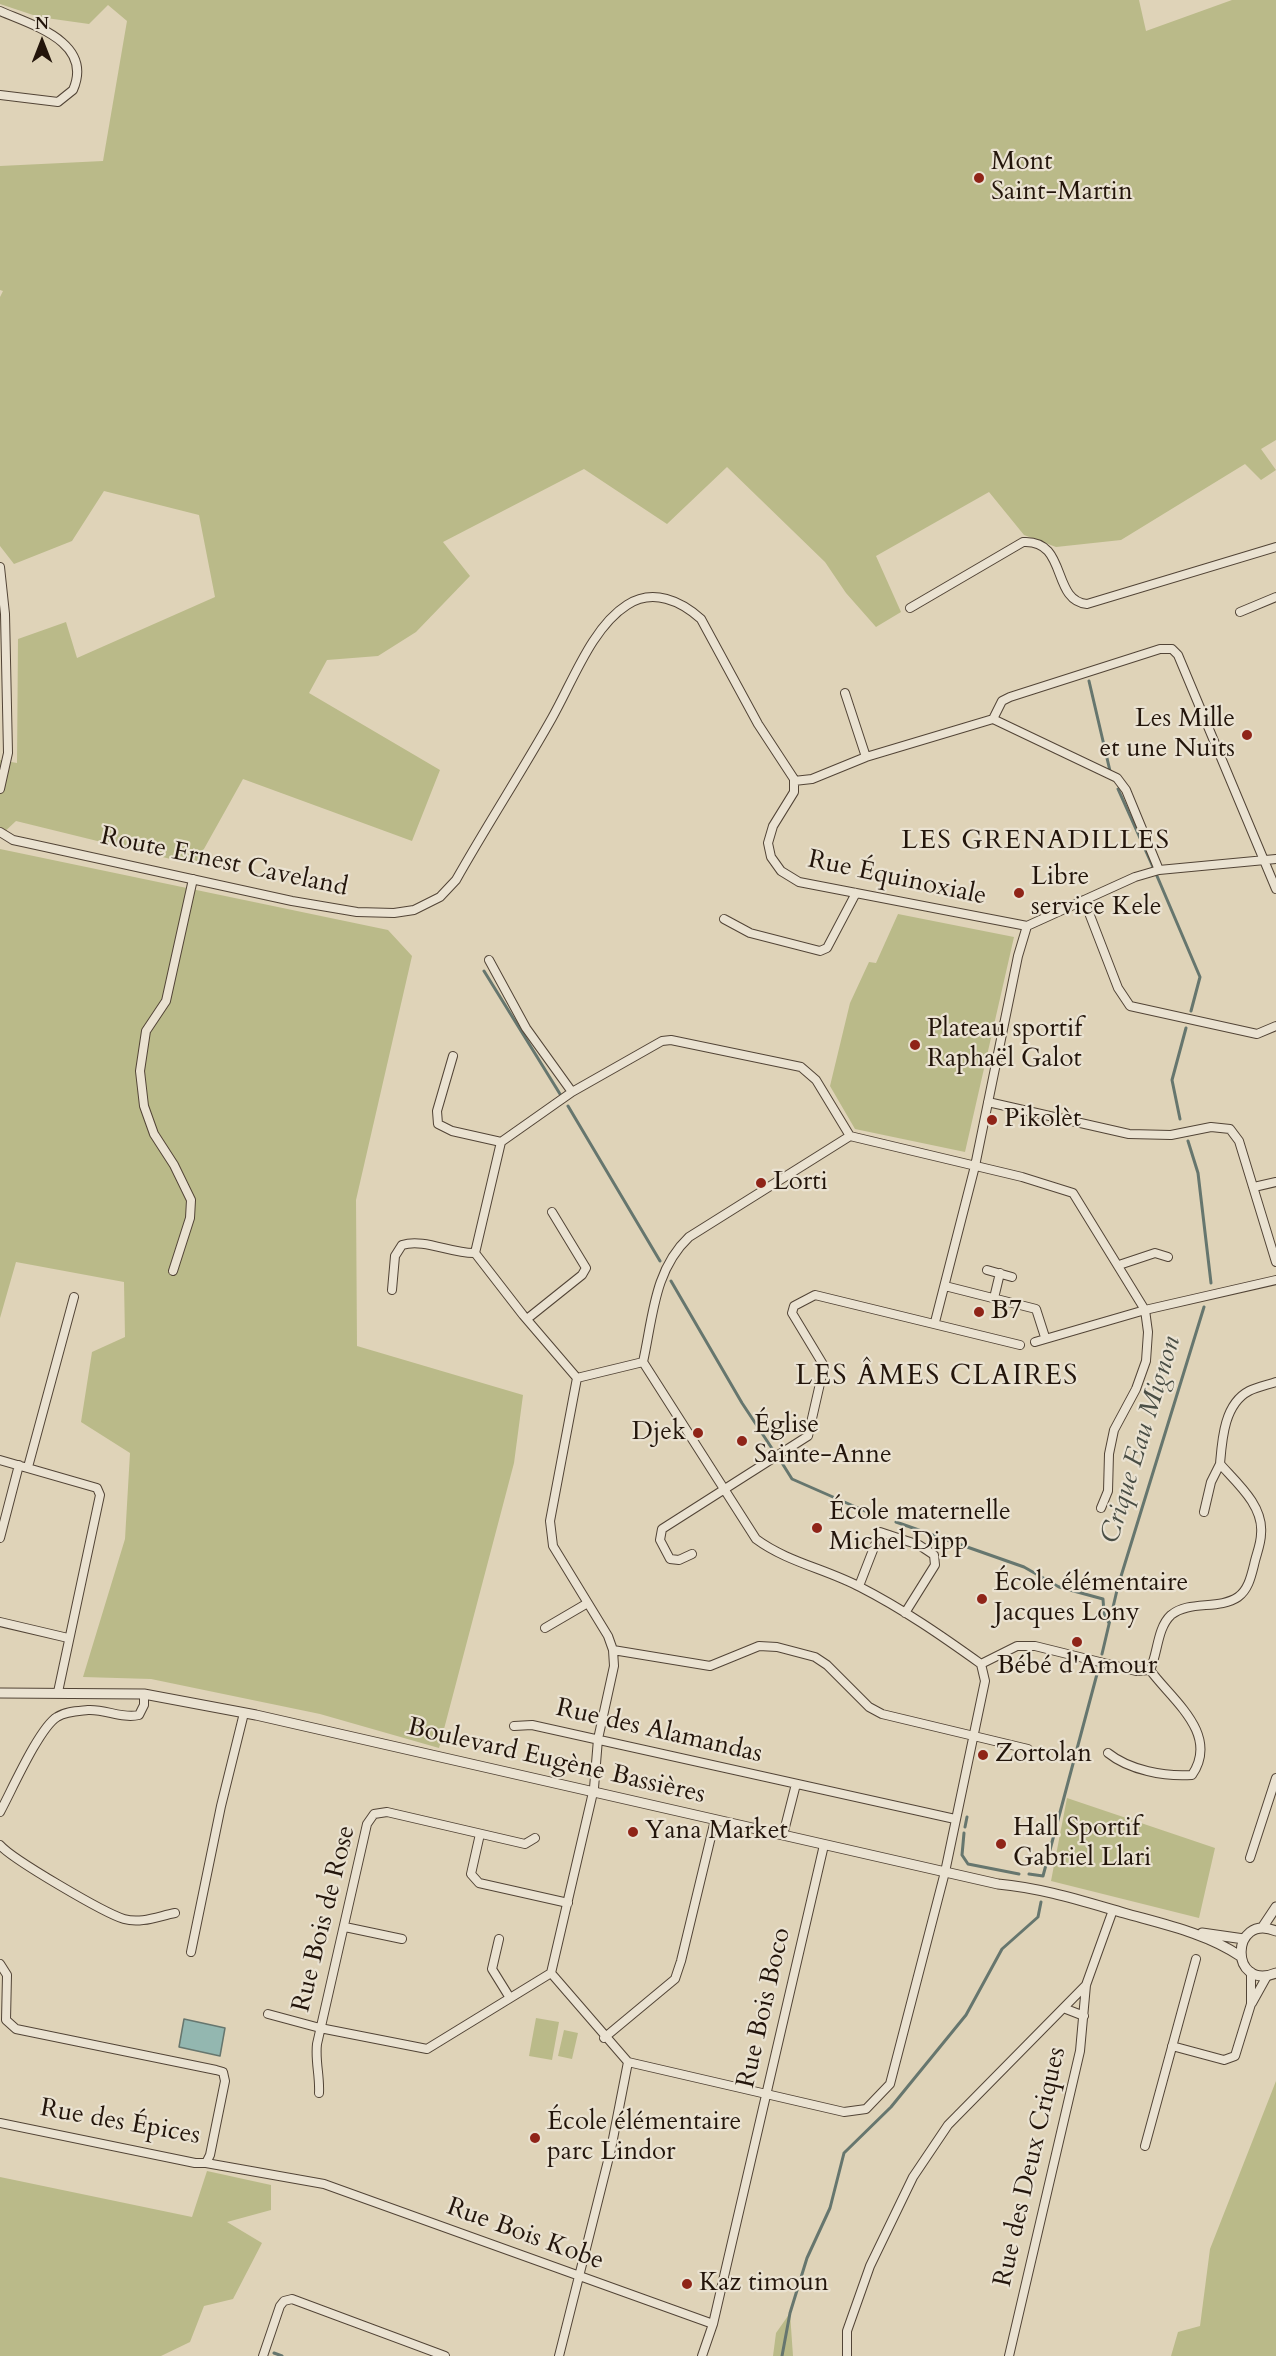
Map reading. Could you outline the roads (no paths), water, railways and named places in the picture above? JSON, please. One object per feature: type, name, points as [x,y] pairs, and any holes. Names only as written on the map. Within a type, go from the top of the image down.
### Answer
[{"type":"street","points":[[0,11],[61,41],[75,59],[77,77],[73,90],[58,102],[0,95]]},
{"type":"street","points":[[910,608],[1023,543],[1042,545],[1050,553],[1070,596],[1078,602],[1087,604],[1276,547]]},
{"type":"street","points":[[0,567],[4,614],[8,753],[0,789]]},
{"type":"street","name":"Route Ernest Caveland","points":[[0,832],[13,840],[357,912],[394,914],[414,910],[440,897],[456,880],[551,719],[598,633],[614,614],[629,603],[650,597],[674,600],[686,606],[701,619],[758,724],[794,781]]},
{"type":"street","points":[[1240,612],[1276,597]]},
{"type":"street","points":[[993,719],[1002,701],[1010,697],[1160,649],[1173,649],[1178,656],[1262,861],[1276,889]]},
{"type":"street","points":[[845,693],[866,757]]},
{"type":"street","points":[[794,781],[812,779],[866,757],[993,719],[1117,778],[1126,790],[1159,870]]},
{"type":"street","name":"Rue Équinoxiale","points":[[794,781],[793,796],[771,831],[768,843],[771,857],[790,878],[1027,926]]},
{"type":"street","points":[[935,1322],[975,1166],[1018,956],[1027,926],[1135,877],[1159,870],[1276,860]]},
{"type":"street","points":[[173,1271],[190,1218],[191,1200],[174,1165],[154,1134],[144,1106],[140,1071],[146,1031],[166,1000],[193,879]]},
{"type":"street","points":[[724,919],[750,933],[820,951],[827,948],[856,893]]},
{"type":"street","points":[[1084,900],[1113,978],[1130,1006],[1257,1034],[1276,1026]]},
{"type":"street","points":[[489,960],[526,1028],[572,1092]]},
{"type":"street","points":[[577,1378],[527,1319],[476,1253],[498,1147],[501,1142],[545,1114],[572,1092],[662,1041],[671,1040],[801,1067],[816,1080],[850,1136],[1022,1176],[1073,1193],[1145,1310],[1148,1332],[1146,1361],[1136,1389],[1114,1430],[1109,1454],[1108,1491],[1101,1508]]},
{"type":"street","points":[[453,1056],[437,1111],[438,1124],[452,1131],[501,1142]]},
{"type":"street","points":[[988,1102],[1129,1134],[1171,1135],[1211,1127],[1230,1129],[1239,1141],[1276,1262]]},
{"type":"street","points":[[551,1973],[604,2038],[628,2062],[855,2112],[866,2109],[890,2084],[945,1872],[985,1681],[981,1664],[905,1613],[859,1586],[770,1549],[756,1539],[643,1362],[662,1274],[674,1252],[689,1237],[850,1136]]},
{"type":"street","points":[[1254,1187],[1276,1182]]},
{"type":"street","points":[[527,1319],[582,1275],[586,1268],[552,1212]]},
{"type":"street","points":[[392,1290],[395,1256],[402,1245],[419,1244],[463,1253],[476,1253]]},
{"type":"street","points":[[1119,1265],[1155,1253],[1168,1257]]},
{"type":"street","points":[[987,1270],[1012,1276]]},
{"type":"street","points":[[994,1298],[1000,1274]]},
{"type":"street","points":[[1035,1342],[1045,1337],[1145,1310],[1276,1280]]},
{"type":"street","points":[[945,1286],[1036,1309],[1045,1337]]},
{"type":"street","points":[[692,1554],[679,1560],[670,1559],[660,1540],[662,1529],[808,1436],[824,1366],[792,1313],[794,1306],[815,1295],[935,1322],[1020,1345]]},
{"type":"street","points":[[0,1538],[74,1297]]},
{"type":"street","points":[[577,1378],[643,1362]]},
{"type":"street","points":[[268,2014],[320,2028],[427,2049],[551,1973],[593,1792],[598,1739],[614,1666],[613,1650],[608,1636],[586,1604],[554,1546],[550,1521],[577,1378]]},
{"type":"street","points":[[1204,1512],[1211,1482],[1220,1464],[1221,1440],[1232,1405],[1247,1392],[1276,1382]]},
{"type":"street","points":[[0,1460],[97,1488],[100,1495],[58,1692]]},
{"type":"street","points":[[1150,1670],[1156,1658],[1163,1627],[1172,1614],[1187,1608],[1224,1603],[1237,1598],[1247,1588],[1262,1532],[1258,1514],[1246,1493],[1220,1464]]},
{"type":"street","points":[[859,1586],[880,1532],[919,1545],[934,1555],[935,1565],[905,1613]]},
{"type":"street","points":[[545,1628],[586,1604]]},
{"type":"street","points":[[0,1622],[68,1638]]},
{"type":"street","points":[[613,1650],[710,1666],[759,1646],[786,1650],[815,1657],[827,1665],[855,1694],[882,1714],[1028,1749]]},
{"type":"street","points":[[981,1664],[1017,1646],[1035,1646],[1136,1671],[1150,1670]]},
{"type":"street","points":[[1108,1753],[1120,1763],[1176,1776],[1192,1775],[1198,1767],[1201,1755],[1199,1733],[1191,1719],[1150,1670]]},
{"type":"street","name":"Boulevard Eugène Bassières","points":[[0,1693],[144,1694],[244,1713],[998,1884],[1034,1887],[1167,1925],[1207,1939],[1240,1956]]},
{"type":"street","points":[[0,1812],[27,1759],[56,1717],[75,1711],[94,1710],[130,1717],[139,1715],[144,1705],[144,1694]]},
{"type":"street","points":[[191,1952],[221,1806],[244,1713]]},
{"type":"street","name":"Rue des Alamandas","points":[[514,1726],[532,1725],[955,1819]]},
{"type":"street","points":[[1250,1858],[1276,1778]]},
{"type":"street","points":[[783,1835],[796,1784]]},
{"type":"street","name":"Rue Bois de Rose","points":[[319,2093],[320,2075],[315,2056],[320,2028],[367,1824],[374,1814],[387,1812],[525,1844],[535,1838]]},
{"type":"street","points":[[604,2038],[675,1979],[715,1820]]},
{"type":"street","points":[[480,1834],[471,1874],[473,1879],[479,1883],[567,1903]]},
{"type":"street","points":[[0,1845],[21,1861],[101,1910],[125,1919],[139,1921],[175,1913]]},
{"type":"street","name":"Rue Bois Boco","points":[[702,2356],[712,2324],[824,1845]]},
{"type":"street","points":[[1262,1928],[1276,1907]]},
{"type":"street","name":"Rue des Deux Criques","points":[[1009,2356],[1080,2051],[1086,1985],[1113,1910]]},
{"type":"street","name":"Boulevard Eugène Bassières","points":[[1167,1925],[1244,1939]]},
{"type":"street","points":[[345,1927],[402,1938]]},
{"type":"street","points":[[1172,2046],[1213,2058],[1224,2060],[1233,2058],[1239,2049],[1251,2004],[1251,1972],[1240,1956],[1244,1939],[1253,1931],[1262,1928],[1276,1931]]},
{"type":"street","points":[[499,1939],[492,1969],[510,1998]]},
{"type":"street","points":[[1145,2146],[1196,1959]]},
{"type":"street","name":"Rue des Épices","points":[[0,1964],[7,1975],[6,2020],[16,2029],[216,2070],[223,2072],[225,2081],[210,2155],[206,2163],[195,2163],[0,2123]]},
{"type":"street","points":[[1251,1972],[1271,1974],[1251,2004]]},
{"type":"street","name":"Rue des Deux Criques","points":[[847,2356],[847,2331],[870,2266],[913,2177],[948,2125],[984,2086],[1066,2009],[1086,1985]]},
{"type":"street","points":[[1066,2009],[1084,2016]]},
{"type":"street","points":[[559,2356],[577,2277],[611,2150],[628,2062]]},
{"type":"street","name":"Rue Bois Kobe","points":[[206,2163],[324,2184],[712,2324]]},
{"type":"street","points":[[263,2356],[280,2306],[284,2301],[292,2299],[445,2356]]},
{"type":"water","points":[[184,2019],[225,2028],[220,2056],[179,2047]]},
{"type":"waterway","name":"Crique Eau Mignon","points":[[1089,681],[1110,771]]},
{"type":"waterway","name":"Crique Eau Mignon","points":[[1118,789],[1153,867]]},
{"type":"waterway","name":"Crique Eau Mignon","points":[[1157,876],[1200,977],[1191,1011]]},
{"type":"waterway","points":[[484,971],[560,1094]]},
{"type":"waterway","name":"Crique Eau Mignon","points":[[1180,1119],[1172,1080],[1186,1028]]},
{"type":"waterway","points":[[568,1106],[660,1261]]},
{"type":"waterway","name":"Crique Eau Mignon","points":[[1188,1141],[1198,1173],[1211,1283]]},
{"type":"waterway","points":[[671,1281],[742,1403],[775,1453]]},
{"type":"waterway","name":"Crique Eau Mignon","points":[[1102,1654],[1118,1586],[1204,1307]]},
{"type":"waterway","points":[[782,1463],[792,1479],[874,1515]]},
{"type":"waterway","points":[[896,1522],[1024,1567],[1059,1587],[1103,1599],[1104,1613],[1109,1623]]},
{"type":"waterway","name":"Crique Eau Mignon","points":[[1029,1874],[1043,1876],[1097,1674]]},
{"type":"waterway","points":[[965,1827],[967,1817]]},
{"type":"waterway","points":[[964,1833],[962,1855],[968,1864],[1019,1874]]},
{"type":"waterway","name":"Crique Eau Mignon","points":[[782,2356],[790,2313],[807,2258],[830,2208],[844,2153],[891,2107],[966,2015],[1002,1949],[1038,1917],[1041,1902]]},
{"type":"waterway","points":[[274,2353],[282,2356]]},
{"type":"place","name":"Mont Saint-Martin","points":[[979,178]]},
{"type":"place","name":"Les Mille et une Nuits","points":[[1247,735]]},
{"type":"place","name":"Libre service Kele","points":[[1019,893]]},
{"type":"place","name":"Plateau sportif Raphaël Galot","points":[[915,1045]]},
{"type":"place","name":"Pikolèt","points":[[992,1120]]},
{"type":"place","name":"Lorti","points":[[761,1183]]},
{"type":"place","name":"B7","points":[[979,1312]]},
{"type":"place","name":"Djek","points":[[698,1433]]},
{"type":"place","name":"Église Sainte-Anne","points":[[742,1441]]},
{"type":"place","name":"École maternelle Michel Dipp","points":[[817,1528]]},
{"type":"place","name":"École élémentaire Jacques Lony","points":[[982,1599]]},
{"type":"place","name":"Bébé d'Amour","points":[[1077,1642]]},
{"type":"place","name":"Zortolan","points":[[983,1755]]},
{"type":"place","name":"Yana Market","points":[[633,1832]]},
{"type":"place","name":"Hall Sportif Gabriel Llari","points":[[1001,1844]]},
{"type":"place","name":"École élémentaire parc Lindor","points":[[535,2138]]},
{"type":"place","name":"Kaz timoun","points":[[687,2284]]},
{"type":"district","name":"LES GRENADILLES","points":[[1036,842]]},
{"type":"district","name":"LES ÂMES CLAIRES","points":[[937,1378]]}]
